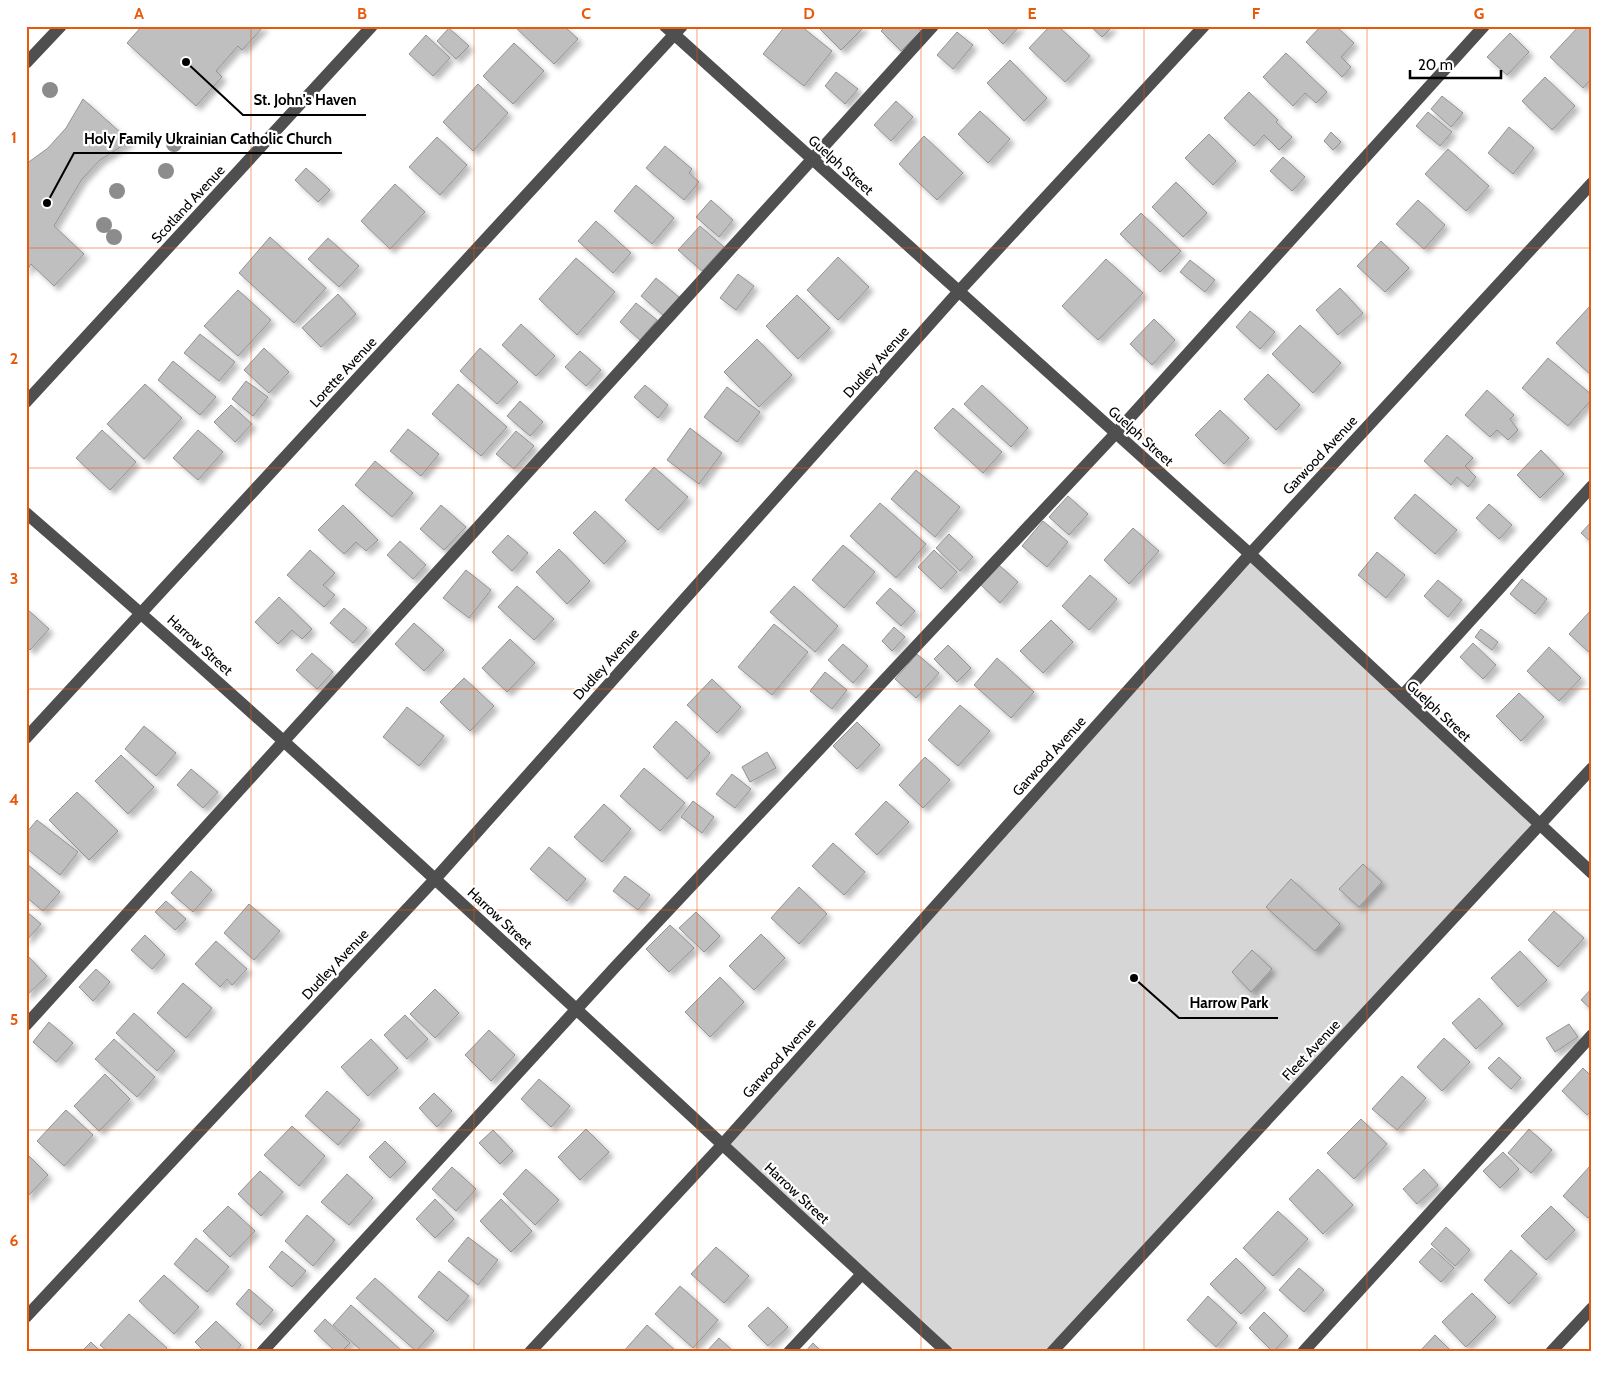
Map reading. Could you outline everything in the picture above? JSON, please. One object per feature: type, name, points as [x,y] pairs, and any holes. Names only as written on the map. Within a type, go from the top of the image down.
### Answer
[{"type":"street","points":[[26,63],[61,26]]},
{"type":"street","name":"Scotland Avenue","points":[[26,402],[372,26]]},
{"type":"street","points":[[26,1025],[811,158],[933,26]]},
{"type":"street","name":"Dudley Avenue","points":[[26,1316],[436,878],[960,290],[1204,26]]},
{"type":"street","points":[[262,1352],[576,1010],[1116,433],[1484,26]]},
{"type":"street","name":"Guelph Street","points":[[674,29],[811,158],[960,290],[1250,554],[1592,873]]},
{"type":"street","name":"Lorette Avenue","points":[[26,738],[674,29]]},
{"type":"street","name":"Garwood Avenue","points":[[530,1352],[722,1145],[1250,554],[1592,183]]},
{"type":"street","points":[[1402,696],[1592,486]]},
{"type":"street","name":"Harrow Street","points":[[26,513],[142,612],[436,878],[576,1010],[947,1352]]},
{"type":"street","name":"Fleet Avenue","points":[[1052,1352],[1592,768]]},
{"type":"street","points":[[1304,1352],[1592,1035]]},
{"type":"street","points":[[789,1352],[862,1274]]},
{"type":"street","points":[[1551,1352],[1592,1308]]},
{"type":"shaded area","points":[[1250,554],[1539,825],[1052,1352],[947,1352],[722,1145]]},
{"type":"building","points":[[142,26],[264,26],[242,50],[238,46],[216,71],[222,77],[196,106],[127,43]]},
{"type":"building","points":[[514,26],[564,26],[578,39],[554,64]]},
{"type":"building","points":[[785,26],[801,26],[832,51],[804,86],[763,54]]},
{"type":"building","points":[[817,26],[863,26],[864,27],[841,50]]},
{"type":"building","points":[[886,26],[917,26],[921,31],[901,51],[881,31]]},
{"type":"building","points":[[985,26],[1020,26],[1003,44]]},
{"type":"building","points":[[1050,26],[1058,26],[1090,56],[1065,82],[1029,48]]},
{"type":"building","points":[[1090,26],[1113,26],[1102,37]]},
{"type":"building","points":[[1321,26],[1336,26],[1354,43],[1341,57],[1351,67],[1342,77],[1306,42]]},
{"type":"building","points":[[1579,26],[1592,26],[1592,78],[1583,88],[1550,57]]},
{"type":"building","points":[[449,28],[469,46],[456,59],[437,41]]},
{"type":"building","points":[[957,32],[973,45],[953,69],[937,55]]},
{"type":"building","points":[[1510,33],[1529,52],[1507,75],[1487,57]]},
{"type":"building","points":[[426,35],[450,58],[433,76],[409,54]]},
{"type":"building","points":[[514,43],[544,71],[513,104],[483,76]]},
{"type":"building","points":[[1286,53],[1327,92],[1316,103],[1305,93],[1293,106],[1263,77]]},
{"type":"building","points":[[1010,60],[1047,98],[1024,121],[987,83]]},
{"type":"building","points":[[836,72],[858,89],[845,104],[825,86]]},
{"type":"building","points":[[1545,77],[1575,106],[1552,130],[1522,101]]},
{"type":"building","points":[[478,84],[508,113],[473,151],[443,122]]},
{"type":"building","points":[[1249,92],[1278,120],[1276,122],[1292,137],[1279,150],[1264,135],[1254,146],[1224,118]]},
{"type":"building","points":[[1442,96],[1463,113],[1451,127],[1431,109]]},
{"type":"building","points":[[83,99],[130,141],[100,160],[82,179],[54,226],[84,254],[54,286],[31,264],[26,272],[26,164],[48,148],[66,128]]},
{"type":"building","points":[[896,101],[913,117],[891,141],[874,125]]},
{"type":"building","points":[[980,111],[1010,139],[988,163],[958,134]]},
{"type":"building","points":[[1428,112],[1452,132],[1440,146],[1416,126]]},
{"type":"building","points":[[1509,127],[1534,148],[1513,174],[1488,153]]},
{"type":"building","points":[[1331,132],[1341,142],[1333,150],[1324,141]]},
{"type":"building","points":[[1209,134],[1236,161],[1213,185],[1185,158]]},
{"type":"building","points":[[924,136],[963,173],[937,200],[899,164]]},
{"type":"building","points":[[437,137],[467,165],[440,195],[409,167]]},
{"type":"building","points":[[665,146],[692,169],[689,173],[699,182],[684,200],[646,168]]},
{"type":"building","points":[[1448,149],[1489,186],[1466,211],[1425,174]]},
{"type":"building","points":[[1283,157],[1305,177],[1292,191],[1270,171]]},
{"type":"building","points":[[306,168],[330,190],[318,202],[295,180]]},
{"type":"building","points":[[1176,182],[1207,213],[1183,237],[1152,207]]},
{"type":"building","points":[[395,184],[425,212],[390,249],[361,221]]},
{"type":"building","points":[[636,185],[674,218],[652,244],[614,211]]},
{"type":"building","points":[[711,200],[733,220],[719,237],[696,217]]},
{"type":"building","points":[[1418,200],[1445,225],[1424,249],[1396,224]]},
{"type":"building","points":[[1141,213],[1181,251],[1160,272],[1120,234]]},
{"type":"building","points":[[596,221],[631,253],[613,273],[578,241]]},
{"type":"building","points":[[700,226],[724,247],[702,271],[678,250]]},
{"type":"building","points":[[270,237],[326,288],[294,323],[239,273]]},
{"type":"building","points":[[328,238],[359,266],[339,287],[308,259]]},
{"type":"building","points":[[1381,241],[1409,268],[1385,292],[1357,266]]},
{"type":"building","points":[[838,257],[869,287],[838,320],[807,290]]},
{"type":"building","points":[[576,258],[615,292],[577,335],[539,299]]},
{"type":"building","points":[[1106,259],[1143,293],[1098,340],[1062,306]]},
{"type":"building","points":[[1190,260],[1215,280],[1205,292],[1180,272]]},
{"type":"building","points":[[738,274],[754,286],[736,310],[720,298]]},
{"type":"building","points":[[656,278],[680,298],[664,316],[641,296]]},
{"type":"building","points":[[1340,288],[1363,313],[1338,335],[1316,310]]},
{"type":"building","points":[[238,290],[271,320],[238,356],[204,326]]},
{"type":"building","points":[[338,294],[356,314],[321,347],[302,328]]},
{"type":"building","points":[[797,295],[830,328],[798,359],[766,326]]},
{"type":"building","points":[[636,303],[657,320],[640,340],[620,322]]},
{"type":"building","points":[[1590,306],[1592,308],[1592,376],[1556,343]]},
{"type":"building","points":[[1250,311],[1275,332],[1260,349],[1236,327]]},
{"type":"building","points":[[1154,319],[1175,340],[1152,365],[1130,344]]},
{"type":"building","points":[[521,324],[555,356],[536,376],[502,345]]},
{"type":"building","points":[[1300,325],[1341,363],[1313,393],[1272,354]]},
{"type":"building","points":[[200,334],[235,362],[219,381],[184,353]]},
{"type":"building","points":[[757,339],[792,375],[759,407],[724,372]]},
{"type":"building","points":[[264,348],[289,372],[269,393],[244,370]]},
{"type":"building","points":[[480,348],[518,382],[497,404],[460,371]]},
{"type":"building","points":[[580,351],[601,370],[586,386],[565,367]]},
{"type":"building","points":[[1548,358],[1592,395],[1592,399],[1568,426],[1522,388]]},
{"type":"building","points":[[173,361],[216,397],[200,415],[158,380]]},
{"type":"building","points":[[1268,374],[1300,405],[1276,430],[1244,399]]},
{"type":"building","points":[[246,381],[268,397],[253,416],[232,399]]},
{"type":"building","points":[[145,384],[182,418],[144,459],[107,424]]},
{"type":"building","points":[[458,384],[507,427],[481,456],[432,414]]},
{"type":"building","points":[[645,385],[668,405],[658,418],[634,397]]},
{"type":"building","points":[[982,385],[1028,428],[1011,447],[964,404]]},
{"type":"building","points":[[727,387],[760,412],[737,442],[704,417]]},
{"type":"building","points":[[1487,390],[1514,415],[1510,419],[1518,430],[1508,440],[1497,430],[1490,437],[1465,415]]},
{"type":"building","points":[[520,401],[543,422],[530,436],[507,416]]},
{"type":"building","points":[[231,405],[252,424],[235,442],[214,422]]},
{"type":"building","points":[[953,408],[1002,452],[983,473],[934,428]]},
{"type":"building","points":[[1220,410],[1249,438],[1224,464],[1195,435]]},
{"type":"building","points":[[690,428],[722,453],[699,484],[667,460]]},
{"type":"building","points":[[408,429],[439,454],[421,476],[390,451]]},
{"type":"building","points":[[102,430],[136,462],[110,490],[76,458]]},
{"type":"building","points":[[198,430],[223,452],[198,480],[173,458]]},
{"type":"building","points":[[516,431],[534,446],[514,469],[496,454]]},
{"type":"building","points":[[1447,435],[1473,458],[1465,466],[1476,477],[1468,487],[1457,477],[1451,485],[1424,461]]},
{"type":"building","points":[[1541,450],[1564,474],[1540,498],[1517,475]]},
{"type":"building","points":[[375,461],[413,493],[392,517],[355,485]]},
{"type":"building","points":[[654,467],[688,497],[658,530],[625,500]]},
{"type":"building","points":[[916,470],[960,507],[935,537],[891,499]]},
{"type":"building","points":[[1415,494],[1457,530],[1435,554],[1394,518]]},
{"type":"building","points":[[1068,496],[1088,514],[1069,535],[1049,517]]},
{"type":"building","points":[[880,503],[926,544],[896,578],[850,536]]},
{"type":"building","points":[[1489,504],[1512,525],[1499,539],[1476,518]]},
{"type":"building","points":[[343,505],[378,540],[366,551],[356,542],[344,554],[318,530]]},
{"type":"building","points":[[441,505],[466,527],[444,550],[420,529]]},
{"type":"building","points":[[595,511],[626,541],[604,564],[573,533]]},
{"type":"building","points":[[1043,521],[1068,542],[1047,567],[1022,546]]},
{"type":"building","points":[[1592,521],[1592,543],[1581,533]]},
{"type":"building","points":[[1133,528],[1159,551],[1129,584],[1104,560]]},
{"type":"building","points":[[949,534],[973,557],[960,571],[936,548]]},
{"type":"building","points":[[508,535],[528,553],[512,571],[492,552]]},
{"type":"building","points":[[400,541],[426,565],[413,579],[387,555]]},
{"type":"building","points":[[843,545],[875,572],[844,608],[812,580]]},
{"type":"building","points":[[559,549],[590,581],[567,604],[536,572]]},
{"type":"building","points":[[310,550],[335,573],[323,585],[335,595],[324,607],[287,575]]},
{"type":"building","points":[[934,550],[957,572],[941,589],[918,567]]},
{"type":"building","points":[[1377,552],[1405,575],[1386,598],[1358,575]]},
{"type":"building","points":[[999,565],[1018,582],[1000,603],[980,584]]},
{"type":"building","points":[[466,570],[491,590],[469,618],[443,598]]},
{"type":"building","points":[[1090,575],[1117,599],[1089,630],[1062,606]]},
{"type":"building","points":[[1522,579],[1547,599],[1535,614],[1510,594]]},
{"type":"building","points":[[1438,580],[1462,600],[1448,617],[1424,596]]},
{"type":"building","points":[[517,586],[554,619],[534,640],[498,607]]},
{"type":"building","points":[[794,586],[838,626],[815,652],[770,612]]},
{"type":"building","points":[[890,588],[915,611],[901,626],[876,603]]},
{"type":"building","points":[[279,597],[312,629],[302,639],[292,630],[278,644],[255,622]]},
{"type":"building","points":[[26,608],[49,629],[30,650],[26,646]]},
{"type":"building","points":[[344,608],[367,628],[353,643],[330,623]]},
{"type":"building","points":[[1592,609],[1592,655],[1569,634]]},
{"type":"building","points":[[1051,620],[1073,642],[1043,673],[1020,651]]},
{"type":"building","points":[[414,623],[444,650],[424,671],[395,644]]},
{"type":"building","points":[[774,624],[808,652],[772,695],[738,667]]},
{"type":"building","points":[[894,627],[905,637],[892,651],[882,641]]},
{"type":"building","points":[[1481,629],[1498,642],[1492,650],[1475,637]]},
{"type":"building","points":[[510,639],[535,663],[507,692],[482,668]]},
{"type":"building","points":[[1473,643],[1496,665],[1483,679],[1460,657]]},
{"type":"building","points":[[843,644],[868,666],[853,683],[828,660]]},
{"type":"building","points":[[948,645],[971,668],[957,682],[934,659]]},
{"type":"building","points":[[1549,647],[1581,678],[1559,701],[1527,671]]},
{"type":"building","points":[[312,653],[333,672],[317,689],[296,670]]},
{"type":"building","points":[[917,654],[939,673],[916,698],[895,679]]},
{"type":"building","points":[[997,658],[1034,692],[1011,718],[974,685]]},
{"type":"building","points":[[825,672],[847,690],[832,709],[810,691]]},
{"type":"building","points":[[464,678],[494,706],[470,731],[440,702]]},
{"type":"building","points":[[712,679],[741,707],[717,733],[687,705]]},
{"type":"building","points":[[1519,693],[1544,717],[1521,741],[1496,716]]},
{"type":"building","points":[[960,705],[990,731],[958,766],[928,740]]},
{"type":"building","points":[[407,707],[444,736],[419,766],[383,737]]},
{"type":"building","points":[[676,721],[710,753],[687,779],[653,747]]},
{"type":"building","points":[[857,722],[880,745],[857,769],[833,746]]},
{"type":"building","points":[[144,726],[176,753],[156,776],[125,749]]},
{"type":"building","points":[[767,752],[776,768],[750,782],[742,767]]},
{"type":"building","points":[[121,755],[154,787],[128,814],[95,781]]},
{"type":"building","points":[[925,757],[950,780],[923,808],[899,785]]},
{"type":"building","points":[[644,768],[685,803],[660,831],[620,796]]},
{"type":"building","points":[[191,769],[218,792],[203,808],[177,785]]},
{"type":"building","points":[[732,774],[751,789],[735,808],[716,794]]},
{"type":"building","points":[[77,792],[118,831],[89,860],[49,820]]},
{"type":"building","points":[[693,801],[714,817],[702,833],[681,817]]},
{"type":"building","points":[[886,801],[909,822],[877,855],[855,834]]},
{"type":"building","points":[[604,804],[631,829],[602,862],[574,837]]},
{"type":"building","points":[[37,820],[78,852],[60,875],[26,848],[26,833]]},
{"type":"building","points":[[833,843],[865,872],[844,895],[812,866]]},
{"type":"building","points":[[549,847],[586,879],[567,901],[530,869]]},
{"type":"building","points":[[26,863],[60,892],[43,911],[26,897]]},
{"type":"building","points":[[1363,864],[1382,882],[1359,907],[1339,889]]},
{"type":"building","points":[[191,871],[212,890],[193,912],[171,893]]},
{"type":"building","points":[[625,876],[650,895],[638,910],[613,891]]},
{"type":"building","points":[[1291,879],[1340,924],[1315,951],[1266,907]]},
{"type":"building","points":[[799,887],[827,914],[799,944],[771,918]]},
{"type":"building","points":[[166,901],[186,919],[175,930],[155,912]]},
{"type":"building","points":[[249,904],[280,931],[254,960],[224,933]]},
{"type":"building","points":[[26,911],[41,924],[26,941]]},
{"type":"building","points":[[1554,911],[1584,938],[1558,967],[1528,940]]},
{"type":"building","points":[[696,912],[720,936],[704,952],[679,928]]},
{"type":"building","points":[[670,925],[694,948],[669,972],[646,949]]},
{"type":"building","points":[[761,934],[785,958],[754,990],[729,966]]},
{"type":"building","points":[[145,935],[165,955],[152,969],[131,950]]},
{"type":"building","points":[[216,941],[247,969],[232,985],[227,979],[220,987],[195,964]]},
{"type":"building","points":[[1252,950],[1272,969],[1251,992],[1232,972]]},
{"type":"building","points":[[1520,951],[1547,980],[1518,1007],[1491,978]]},
{"type":"building","points":[[26,954],[47,976],[26,996]]},
{"type":"building","points":[[96,969],[110,982],[93,1001],[79,987]]},
{"type":"building","points":[[720,977],[744,1002],[710,1037],[685,1012]]},
{"type":"building","points":[[183,983],[212,1008],[186,1038],[157,1013]]},
{"type":"building","points":[[1592,988],[1592,1010],[1581,1000]]},
{"type":"building","points":[[435,989],[459,1013],[435,1038],[410,1014]]},
{"type":"building","points":[[1479,998],[1503,1024],[1476,1049],[1452,1023]]},
{"type":"building","points":[[134,1013],[175,1051],[157,1071],[116,1033]]},
{"type":"building","points":[[405,1015],[428,1039],[407,1059],[384,1035]]},
{"type":"building","points":[[49,1022],[73,1043],[56,1062],[33,1042]]},
{"type":"building","points":[[1569,1024],[1578,1037],[1555,1052],[1546,1038]]},
{"type":"building","points":[[489,1030],[515,1055],[491,1081],[465,1055]]},
{"type":"building","points":[[1444,1038],[1470,1062],[1442,1091],[1417,1067]]},
{"type":"building","points":[[114,1039],[155,1077],[137,1097],[95,1059]]},
{"type":"building","points":[[371,1039],[398,1068],[368,1096],[341,1067]]},
{"type":"building","points":[[1499,1057],[1521,1078],[1511,1089],[1488,1068]]},
{"type":"building","points":[[1583,1068],[1592,1077],[1592,1111],[1587,1115],[1562,1091]]},
{"type":"building","points":[[105,1074],[130,1099],[99,1131],[74,1106]]},
{"type":"building","points":[[1402,1076],[1426,1098],[1397,1130],[1372,1109]]},
{"type":"building","points":[[539,1079],[570,1106],[551,1127],[521,1099]]},
{"type":"building","points":[[327,1091],[360,1120],[338,1145],[305,1116]]},
{"type":"building","points":[[434,1093],[452,1111],[437,1127],[419,1108]]},
{"type":"building","points":[[66,1110],[93,1135],[64,1166],[37,1141]]},
{"type":"building","points":[[1361,1119],[1387,1144],[1354,1179],[1327,1153]]},
{"type":"building","points":[[292,1126],[325,1156],[299,1186],[264,1155]]},
{"type":"building","points":[[586,1129],[609,1152],[580,1180],[558,1157]]},
{"type":"building","points":[[1529,1129],[1552,1150],[1531,1173],[1508,1153]]},
{"type":"building","points":[[493,1130],[513,1151],[500,1164],[479,1143]]},
{"type":"building","points":[[385,1141],[406,1162],[390,1178],[369,1157]]},
{"type":"building","points":[[1503,1152],[1519,1169],[1500,1188],[1483,1171]]},
{"type":"building","points":[[26,1153],[48,1175],[26,1198]]},
{"type":"building","points":[[1590,1166],[1592,1213],[1588,1218],[1563,1196]]},
{"type":"building","points":[[452,1167],[476,1189],[456,1211],[432,1189]]},
{"type":"building","points":[[526,1169],[559,1200],[535,1225],[503,1194]]},
{"type":"building","points":[[1318,1169],[1353,1205],[1323,1234],[1289,1199]]},
{"type":"building","points":[[1424,1169],[1438,1185],[1417,1204],[1403,1189]]},
{"type":"building","points":[[260,1171],[283,1192],[261,1216],[238,1194]]},
{"type":"building","points":[[347,1174],[373,1198],[349,1225],[321,1202]]},
{"type":"building","points":[[435,1199],[454,1219],[435,1238],[416,1219]]},
{"type":"building","points":[[501,1199],[532,1231],[511,1252],[480,1221]]},
{"type":"building","points":[[228,1206],[255,1231],[230,1257],[203,1231]]},
{"type":"building","points":[[1551,1206],[1575,1230],[1546,1260],[1521,1236]]},
{"type":"building","points":[[1278,1211],[1308,1239],[1273,1276],[1243,1248]]},
{"type":"building","points":[[307,1215],[335,1240],[313,1266],[285,1241]]},
{"type":"building","points":[[1446,1227],[1470,1250],[1455,1266],[1431,1244]]},
{"type":"building","points":[[468,1237],[498,1260],[478,1285],[448,1261]]},
{"type":"building","points":[[196,1238],[229,1267],[207,1292],[174,1264]]},
{"type":"building","points":[[716,1247],[749,1276],[724,1303],[691,1274]]},
{"type":"building","points":[[1432,1248],[1454,1268],[1441,1282],[1419,1262]]},
{"type":"building","points":[[1511,1250],[1537,1274],[1509,1304],[1484,1280]]},
{"type":"building","points":[[282,1251],[306,1271],[292,1287],[269,1267]]},
{"type":"building","points":[[1236,1258],[1266,1288],[1241,1314],[1210,1284]]},
{"type":"building","points":[[1299,1268],[1324,1290],[1304,1312],[1279,1290]]},
{"type":"building","points":[[439,1271],[469,1296],[447,1321],[418,1297]]},
{"type":"building","points":[[164,1275],[199,1307],[174,1334],[139,1301]]},
{"type":"building","points":[[375,1278],[434,1331],[416,1351],[356,1298]]},
{"type":"building","points":[[680,1286],[718,1320],[693,1348],[655,1314]]},
{"type":"building","points":[[249,1289],[273,1310],[260,1325],[236,1304]]},
{"type":"building","points":[[1472,1293],[1496,1317],[1466,1347],[1442,1322]]},
{"type":"building","points":[[1208,1296],[1237,1323],[1216,1347],[1187,1320]]},
{"type":"building","points":[[351,1305],[403,1352],[363,1352],[333,1325]]},
{"type":"building","points":[[768,1307],[788,1327],[768,1346],[748,1326]]},
{"type":"building","points":[[1264,1312],[1288,1336],[1273,1352],[1249,1328]]},
{"type":"building","points":[[129,1314],[167,1348],[164,1352],[108,1352],[100,1345]]},
{"type":"building","points":[[325,1319],[350,1343],[341,1352],[336,1352],[314,1331]]},
{"type":"building","points":[[216,1321],[241,1345],[235,1352],[205,1352],[195,1342]]},
{"type":"building","points":[[647,1325],[677,1352],[623,1352]]},
{"type":"building","points":[[1435,1335],[1452,1352],[1419,1352]]},
{"type":"building","points":[[719,1338],[734,1352],[706,1352]]},
{"type":"building","points":[[91,1342],[101,1352],[81,1352]]},
{"type":"building","points":[[813,1343],[822,1352],[805,1352]]},
{"type":"place","name":"St. John's Haven","points":[[186,62]]},
{"type":"place","name":"Holy Family Ukrainian Catholic Church","points":[[47,203]]},
{"type":"place","name":"Harrow Park","points":[[1134,978]]}]
